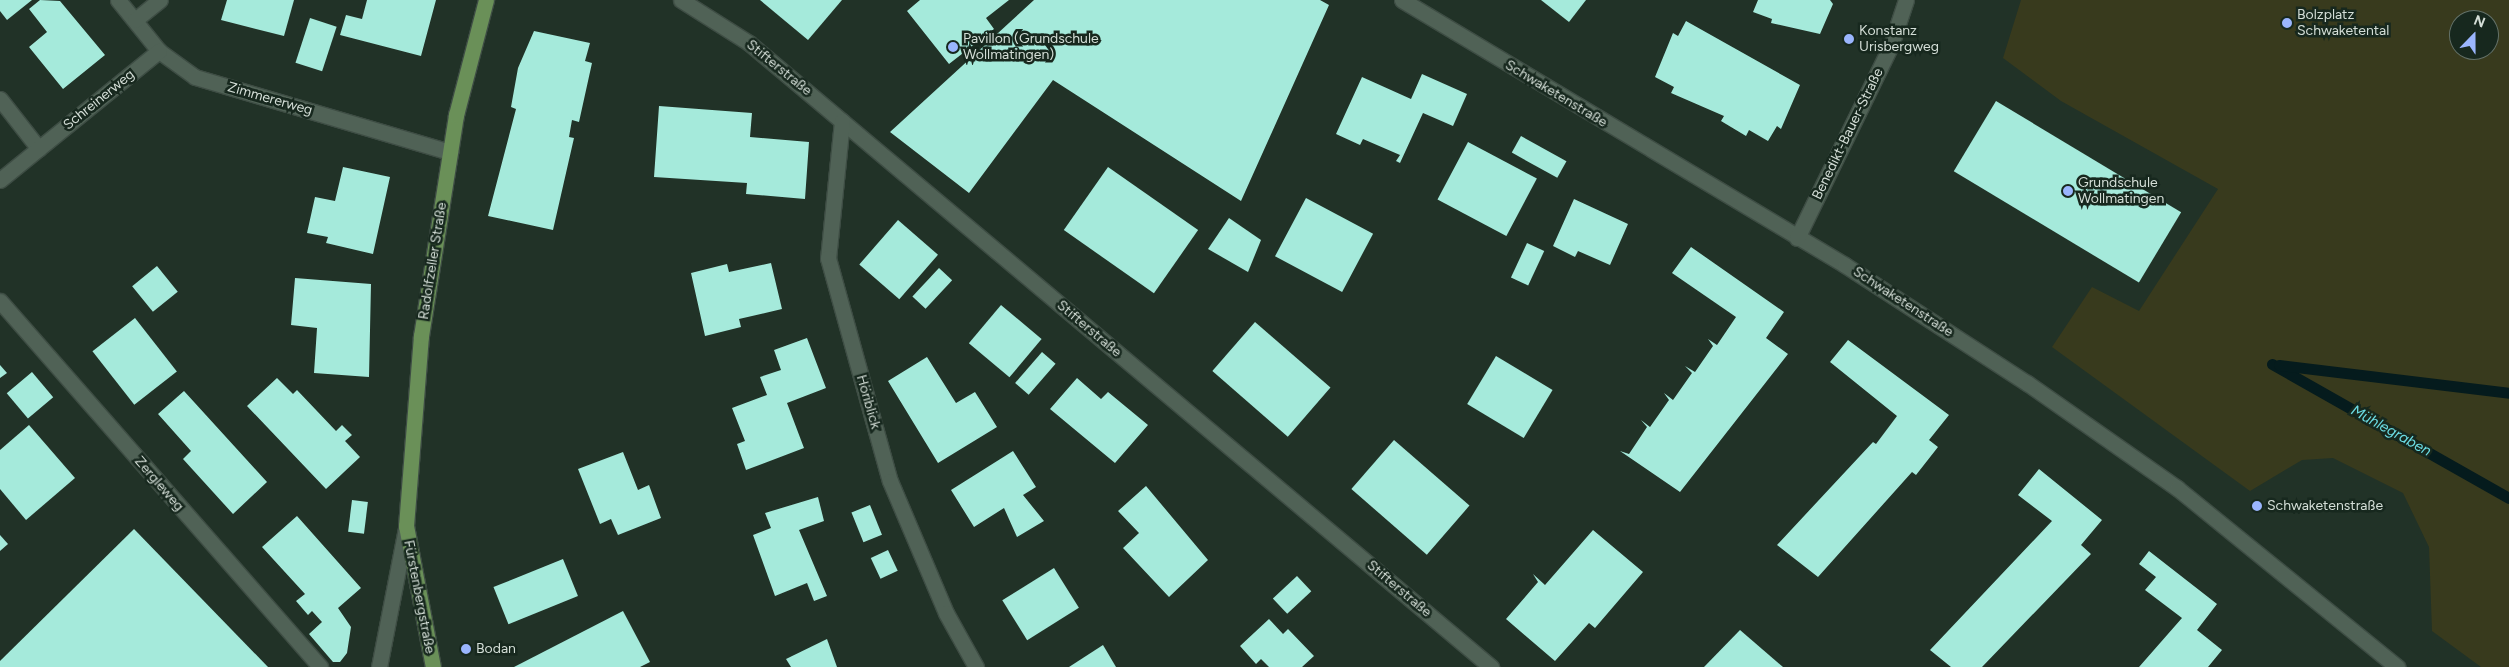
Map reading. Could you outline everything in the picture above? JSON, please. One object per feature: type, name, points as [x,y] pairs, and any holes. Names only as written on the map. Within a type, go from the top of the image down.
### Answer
[{"type":"main road","name":"Radolfzeller Straße","points":[[406,526],[421,336],[450,152],[486,0]]},
{"type":"main road","name":"Fürstenbergstraße","points":[[406,526],[433,667]]},
{"type":"street","name":"Zimmererweg","points":[[118,0],[159,51],[195,77],[450,152]]},
{"type":"street","points":[[135,20],[160,0]]},
{"type":"street","name":"Stifterstraße","points":[[681,0],[750,43],[1491,667]]},
{"type":"street","name":"Schwaketenstraße","points":[[1402,0],[1797,238],[2027,382],[2177,488],[2397,667]]},
{"type":"street","name":"Benedikt-Bauer-Straße","points":[[1797,238],[1891,45],[1906,0]]},
{"type":"street","name":"Schreinerweg","points":[[0,180],[159,51]]},
{"type":"street","points":[[0,99],[39,149]]},
{"type":"street","name":"Höriblick","points":[[842,121],[828,258],[890,481],[946,612],[976,667]]},
{"type":"street","name":"Zergleweg","points":[[0,301],[320,667]]},
{"type":"street","points":[[379,667],[406,526]]},
{"type":"green space","points":[[2021,0],[2509,0],[2509,667],[2481,667],[2432,631],[2429,547],[2403,493],[2333,458],[2302,460],[2250,491],[2052,347],[2092,287],[2139,311],[2218,189],[2061,101],[2003,58]]},
{"type":"building","points":[[0,0],[32,0],[7,20],[0,11]]},
{"type":"building","points":[[40,0],[60,1],[105,55],[63,89],[29,47],[47,32],[29,9]]},
{"type":"building","points":[[227,0],[294,0],[284,36],[221,20]]},
{"type":"building","points":[[367,0],[436,0],[421,56],[340,35],[346,15],[362,19]]},
{"type":"building","points":[[760,0],[842,0],[808,40]]},
{"type":"building","name":"Pavillon (Grundschule Wollmatingen)","points":[[920,0],[1009,0],[986,18],[994,29],[949,64],[907,11]]},
{"type":"building","points":[[1034,0],[1320,0],[1329,5],[1241,201],[1053,80],[969,193],[890,132]]},
{"type":"building","points":[[1541,0],[1586,0],[1569,22]]},
{"type":"building","points":[[1758,0],[1830,0],[1833,4],[1820,34],[1771,23],[1772,19],[1753,12]]},
{"type":"building","points":[[310,18],[337,27],[322,71],[295,63]]},
{"type":"building","points":[[1686,21],[1800,85],[1781,129],[1777,126],[1768,141],[1749,130],[1746,136],[1721,121],[1724,116],[1671,93],[1674,87],[1655,77],[1673,33],[1678,36]]},
{"type":"building","points":[[534,31],[590,43],[585,61],[592,63],[579,122],[572,120],[569,137],[574,138],[553,230],[488,216],[516,109],[511,107],[518,68]]},
{"type":"building","points":[[1422,74],[1467,94],[1453,126],[1423,113],[1400,163],[1396,161],[1400,155],[1363,139],[1360,145],[1336,134],[1362,77],[1411,99]]},
{"type":"building","name":"Grundschule Wollmatingen","points":[[1996,101],[2181,212],[2139,283],[1954,171]]},
{"type":"building","points":[[659,106],[752,113],[750,137],[809,142],[805,199],[746,194],[747,183],[654,177]]},
{"type":"building","points":[[1521,136],[1566,161],[1557,178],[1512,153]]},
{"type":"building","points":[[1468,142],[1537,179],[1506,236],[1437,199]]},
{"type":"building","points":[[343,167],[390,177],[373,254],[326,243],[328,237],[307,233],[315,197],[335,201]]},
{"type":"building","points":[[1108,167],[1198,230],[1154,293],[1064,230]]},
{"type":"building","points":[[1306,198],[1373,234],[1342,292],[1275,256]]},
{"type":"building","points":[[1574,199],[1628,224],[1610,265],[1578,251],[1575,257],[1553,246]]},
{"type":"building","points":[[1229,218],[1261,240],[1248,272],[1208,249]]},
{"type":"building","points":[[898,220],[938,255],[899,299],[859,265]]},
{"type":"building","points":[[1527,243],[1544,251],[1528,285],[1511,277]]},
{"type":"building","points":[[1691,247],[1784,312],[1766,338],[1788,354],[1680,492],[1620,451],[1629,454],[1647,427],[1641,420],[1650,427],[1669,400],[1664,393],[1673,400],[1692,373],[1685,366],[1695,372],[1713,346],[1708,339],[1717,345],[1736,317],[1672,273]]},
{"type":"building","points":[[771,263],[782,309],[739,319],[741,327],[705,336],[691,273],[727,264],[729,272]]},
{"type":"building","points":[[157,266],[178,292],[153,312],[132,286]]},
{"type":"building","points":[[939,268],[952,280],[926,309],[912,297]]},
{"type":"building","points":[[295,278],[371,284],[369,377],[314,373],[317,328],[291,325]]},
{"type":"building","points":[[1001,305],[1042,339],[1009,377],[969,343]]},
{"type":"building","points":[[135,318],[177,372],[134,405],[92,351]]},
{"type":"building","points":[[1255,322],[1330,388],[1288,437],[1212,371]]},
{"type":"building","points":[[807,338],[826,388],[787,403],[804,448],[746,470],[737,444],[745,441],[732,408],[767,395],[760,377],[781,370],[774,350]]},
{"type":"building","points":[[1848,340],[1949,415],[1929,440],[1938,447],[1916,475],[1912,472],[1818,577],[1777,545],[1873,442],[1876,444],[1897,416],[1830,362]]},
{"type":"building","points":[[1042,352],[1056,364],[1029,395],[1015,383]]},
{"type":"building","points":[[1496,356],[1553,390],[1524,438],[1467,404]]},
{"type":"building","points":[[927,357],[956,403],[975,392],[997,427],[938,463],[888,381]]},
{"type":"building","points":[[0,365],[7,373],[0,378]]},
{"type":"building","points":[[32,372],[53,397],[28,418],[7,393]]},
{"type":"building","points":[[277,378],[293,394],[297,390],[336,431],[342,425],[352,435],[345,441],[360,457],[326,489],[247,406]]},
{"type":"building","points":[[1077,378],[1101,399],[1108,392],[1148,425],[1115,463],[1050,409]]},
{"type":"building","points":[[184,391],[267,482],[233,514],[183,459],[191,451],[158,414]]},
{"type":"building","points":[[29,425],[75,478],[26,520],[0,489],[0,450]]},
{"type":"building","points":[[1394,440],[1469,506],[1427,555],[1351,489]]},
{"type":"building","points":[[1013,451],[1036,487],[1023,495],[1044,521],[1017,537],[1004,508],[974,527],[951,490]]},
{"type":"building","points":[[623,452],[638,490],[649,485],[661,518],[618,535],[611,519],[600,524],[578,469]]},
{"type":"building","points":[[2039,469],[2102,520],[2081,545],[2091,554],[1982,667],[1951,667],[1930,650],[2052,521],[2018,495]]},
{"type":"building","points":[[1146,486],[1208,560],[1169,597],[1123,548],[1139,533],[1118,511]]},
{"type":"building","points":[[818,497],[824,521],[799,530],[827,596],[814,601],[807,583],[775,596],[753,535],[771,528],[765,513]]},
{"type":"building","points":[[352,500],[368,502],[364,534],[348,532]]},
{"type":"building","points":[[870,505],[882,535],[863,542],[851,512]]},
{"type":"building","points":[[297,516],[361,588],[338,608],[351,627],[347,653],[340,662],[333,662],[309,634],[322,622],[312,611],[308,615],[296,601],[305,594],[262,547]]},
{"type":"building","points":[[134,529],[268,667],[0,667],[0,661]]},
{"type":"building","points":[[1593,530],[1643,572],[1595,628],[1589,623],[1555,661],[1506,619],[1538,582],[1533,574],[1545,585]]},
{"type":"building","points":[[0,535],[8,544],[0,551]]},
{"type":"building","points":[[888,550],[898,571],[881,579],[871,558]]},
{"type":"building","points":[[2149,551],[2217,604],[2197,630],[2222,650],[2208,667],[2139,667],[2182,618],[2145,590],[2156,577],[2139,564]]},
{"type":"building","points":[[563,559],[578,596],[508,624],[493,587]]},
{"type":"building","points":[[1054,568],[1079,608],[1027,640],[1002,600]]},
{"type":"building","points":[[1297,576],[1311,591],[1287,614],[1273,599]]},
{"type":"building","points":[[623,611],[650,662],[640,667],[514,667]]},
{"type":"building","points":[[1269,619],[1283,634],[1288,629],[1314,656],[1302,667],[1269,667],[1261,659],[1256,664],[1240,646]]},
{"type":"building","points":[[1740,630],[1783,667],[1704,667]]},
{"type":"building","points":[[827,639],[837,667],[791,667],[786,659]]},
{"type":"building","points":[[1103,645],[1116,667],[1069,667]]},
{"type":"waterway","name":"Mühlegraben","points":[[2272,364],[2509,498]]},
{"type":"waterway","points":[[2279,365],[2509,393]]},
{"type":"place","name":"Bolzplatz Schwaketental","points":[[2287,23]]},
{"type":"place","name":"Konstanz Urisbergweg","points":[[1849,39]]},
{"type":"place","name":"Pavillon (Grundschule Wollmatingen)","points":[[953,47]]},
{"type":"place","name":"Grundschule Wollmatingen","points":[[2068,191]]},
{"type":"place","name":"Schwaketenstraße","points":[[2257,506]]},
{"type":"place","name":"Bodan","points":[[466,649]]}]
